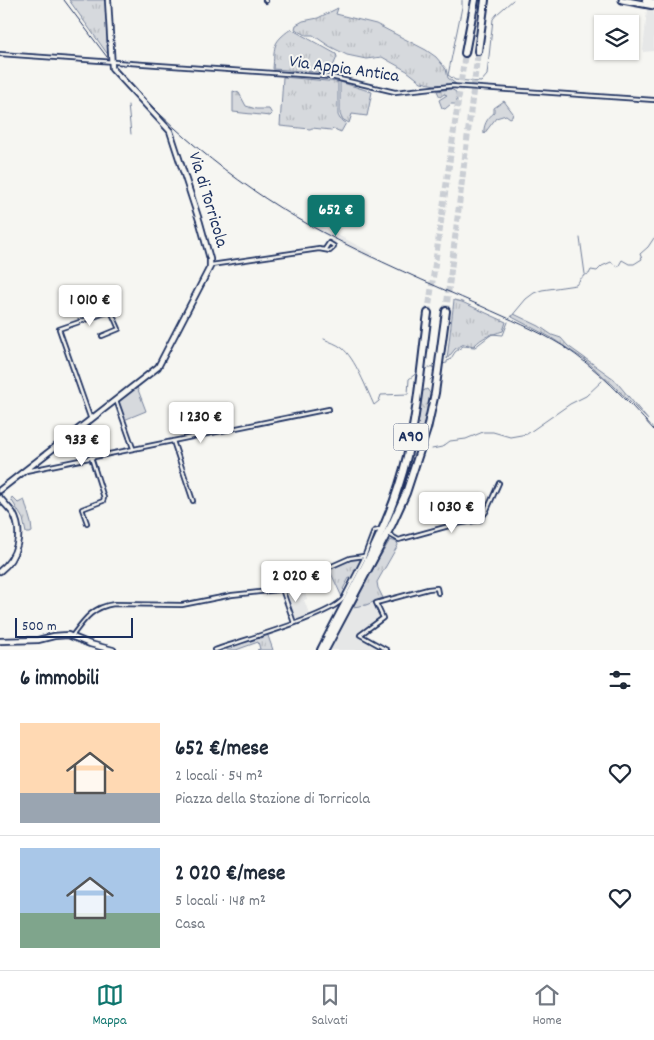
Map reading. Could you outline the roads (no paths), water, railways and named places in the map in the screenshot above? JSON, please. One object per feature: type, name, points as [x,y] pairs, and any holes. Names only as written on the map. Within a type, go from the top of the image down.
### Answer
[{"type":"highway","points":[[465,53],[471,24],[469,15],[474,0]]},
{"type":"highway","points":[[478,51],[482,24],[486,17],[486,0]]},
{"type":"highway","name":"A90","points":[[325,650],[392,524],[406,493],[434,398],[446,311]]},
{"type":"highway","name":"A90","points":[[320,650],[381,532],[400,484],[412,430],[428,313]]},
{"type":"main road","points":[[622,0],[654,4]]},
{"type":"main road","points":[[633,0],[654,4]]},
{"type":"street","points":[[108,0],[112,62]]},
{"type":"street","points":[[645,0],[654,4]]},
{"type":"street","name":"Via Appia Antica","points":[[0,54],[331,77],[395,92],[456,86],[654,100]]},
{"type":"street","name":"Via di Torricola","points":[[0,490],[160,364],[211,265],[199,219],[170,132],[114,70],[112,62]]},
{"type":"street","points":[[211,265],[326,247],[329,243],[334,246],[330,252],[326,247]]},
{"type":"street","points":[[90,420],[59,329],[111,311],[119,329],[102,336]]},
{"type":"street","points":[[116,400],[133,448]]},
{"type":"street","points":[[24,471],[329,409]]},
{"type":"street","points":[[173,441],[193,502]]},
{"type":"street","points":[[87,523],[82,509],[103,501],[104,498],[91,456]]},
{"type":"street","points":[[386,533],[399,540],[456,524],[480,520],[486,512],[499,484]]},
{"type":"street","points":[[0,498],[13,513],[18,536],[11,561],[0,571]]},
{"type":"street","points":[[215,650],[294,623],[340,603],[364,556],[374,530],[379,530]]},
{"type":"street","points":[[72,636],[93,610],[108,605],[182,606],[232,595],[282,589],[350,558],[364,556]]},
{"type":"street","points":[[387,650],[360,635],[383,618],[376,604],[387,599],[428,588],[437,588],[438,593]]},
{"type":"street","points":[[282,589],[294,623]]},
{"type":"street","points":[[0,641],[35,641],[57,635],[72,636],[90,644],[113,650]]},
{"type":"waterway","points":[[462,0],[448,75],[455,80],[481,82],[487,75],[493,19],[513,0]]},
{"type":"waterway","points":[[128,105],[131,134]]},
{"type":"waterway","points":[[580,238],[585,274]]},
{"type":"waterway","points":[[511,317],[526,299],[534,293],[576,285],[591,270],[597,271],[602,266],[611,262],[618,267],[622,260],[629,264],[634,264],[642,259],[640,254],[654,238]]},
{"type":"waterway","points":[[442,364],[447,363],[455,352],[463,346],[475,347],[492,334],[503,335],[508,322]]},
{"type":"waterway","points":[[324,339],[340,347],[352,359],[374,405],[379,401],[381,395],[408,394],[409,379],[418,372]]},
{"type":"waterway","points":[[424,369],[437,367]]},
{"type":"waterway","points":[[430,380],[434,376]]},
{"type":"waterway","points":[[432,449],[442,447],[450,441],[466,439],[483,432],[493,432],[510,437],[527,434],[570,404],[586,396],[602,381]]},
{"type":"tunnel","points":[[446,311],[478,51]]},
{"type":"tunnel","points":[[428,313],[465,53]]},
{"type":"railway","points":[[64,0],[107,57]]},
{"type":"railway","points":[[115,67],[186,138],[238,180],[266,199],[294,217],[343,243],[523,325],[563,346],[600,375],[654,430]]}]
